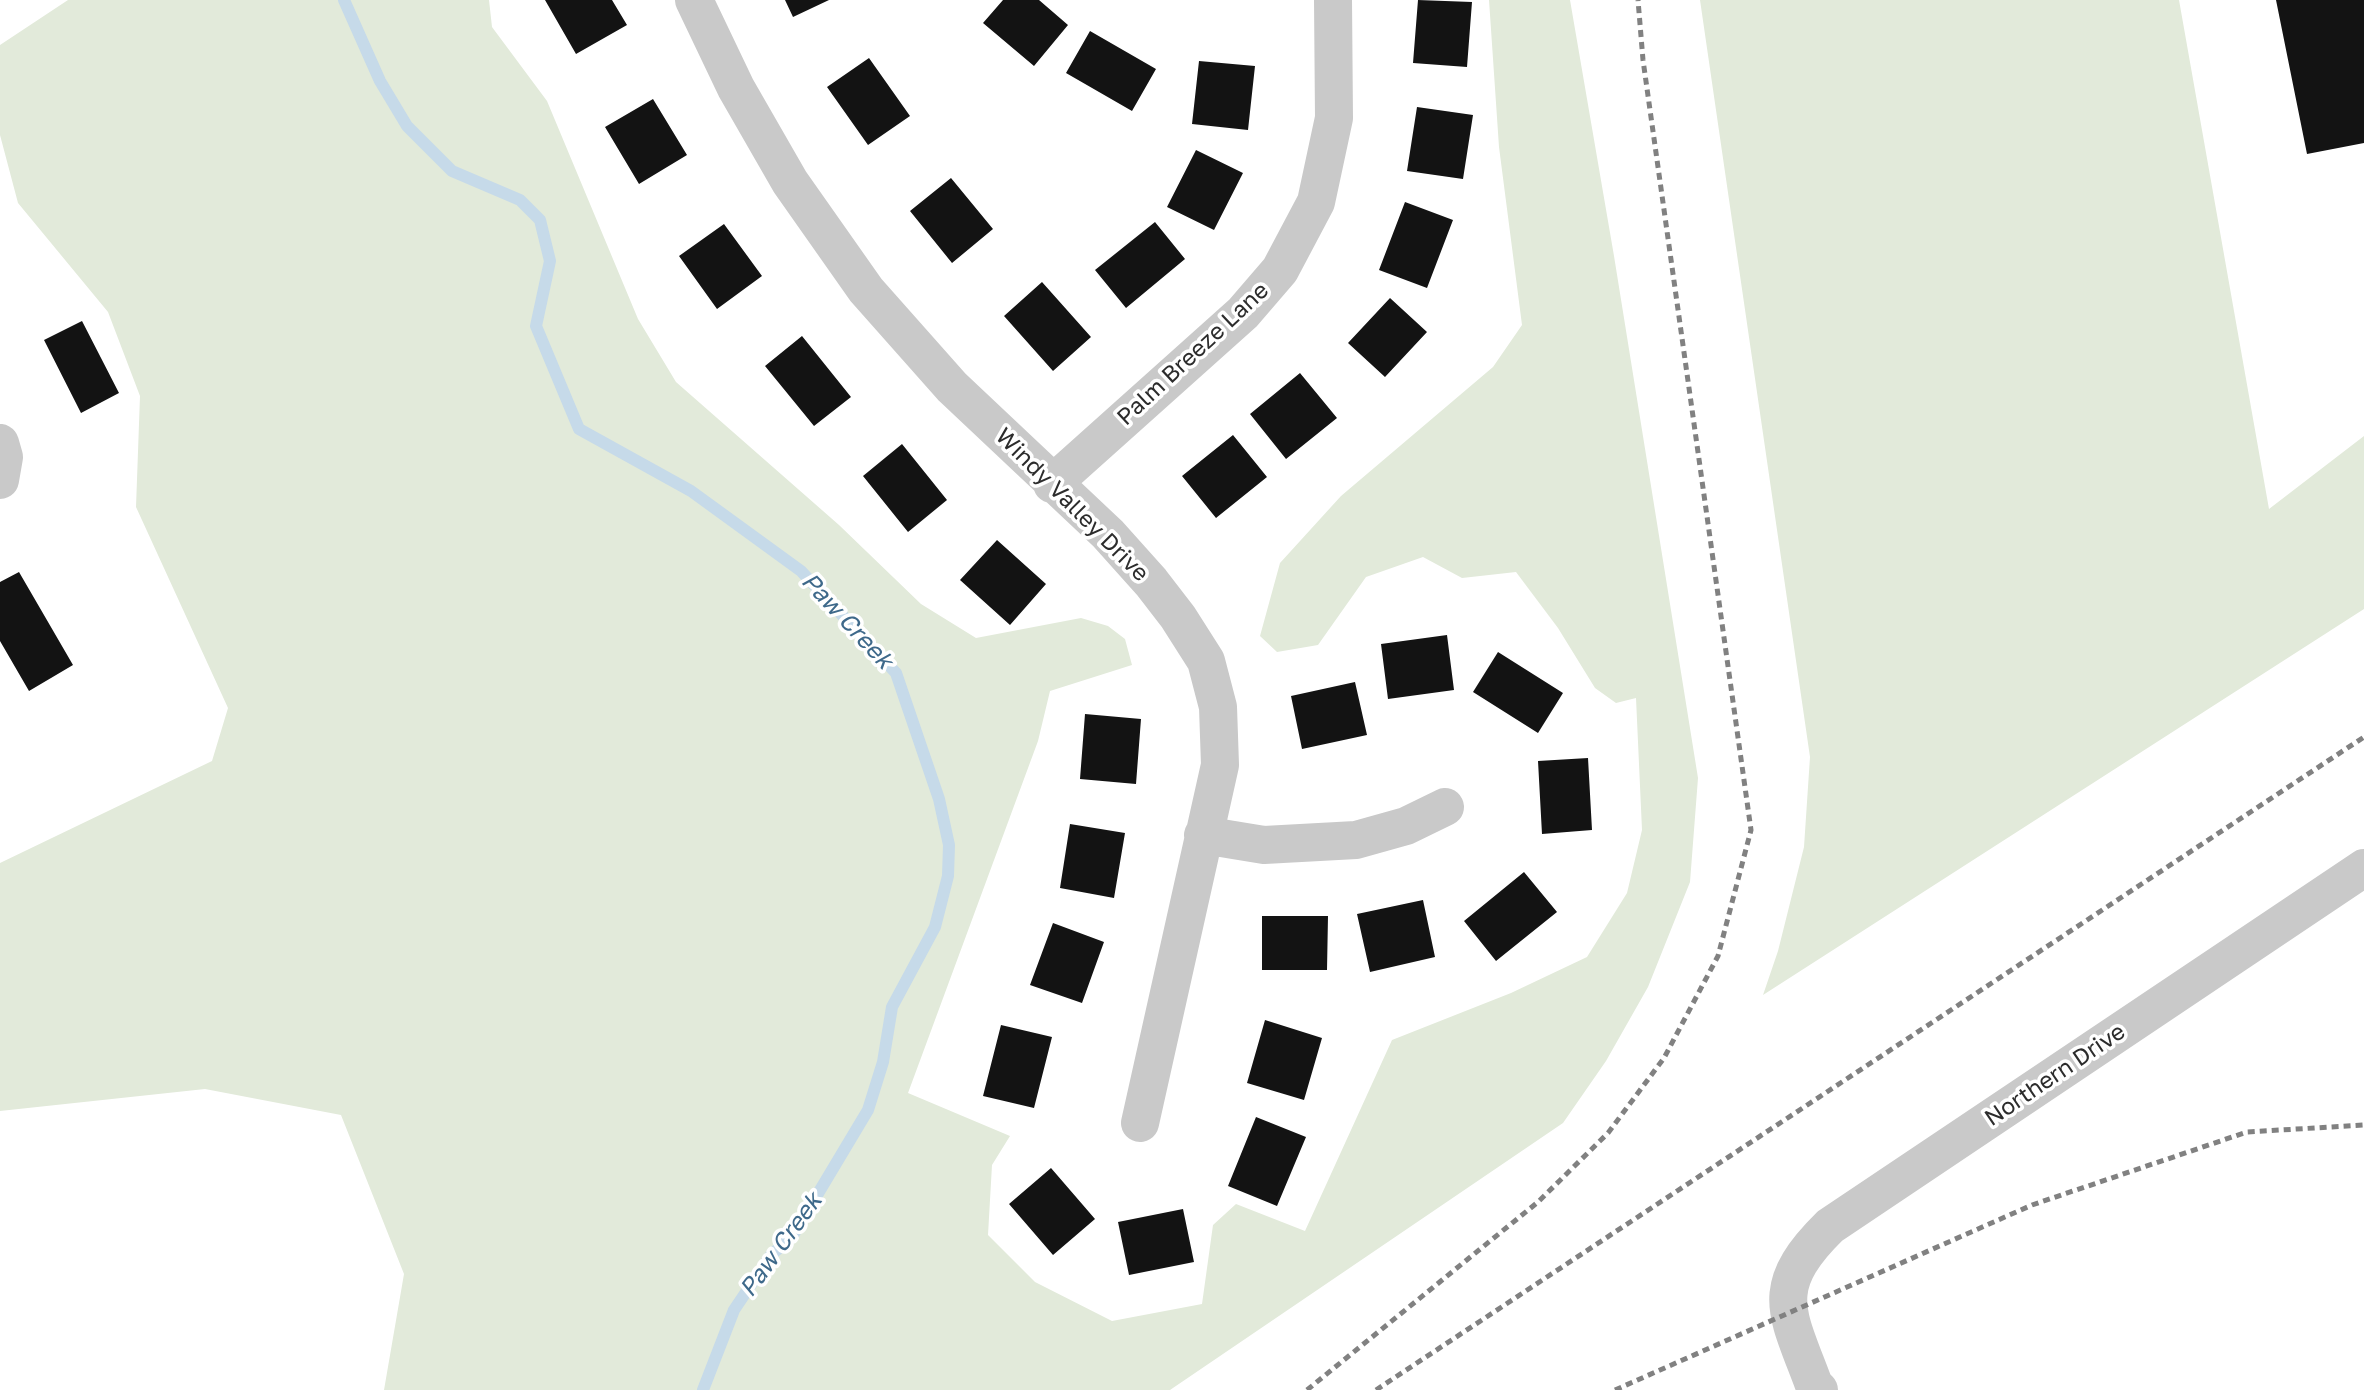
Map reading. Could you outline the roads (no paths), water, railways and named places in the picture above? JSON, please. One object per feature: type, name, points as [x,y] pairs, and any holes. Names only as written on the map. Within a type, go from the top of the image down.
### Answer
[{"type":"street","name":"Windy Valley Drive","points":[[694,0],[736,88],[790,182],[866,290],[951,387],[1108,534],[1151,582],[1178,617],[1206,661],[1218,707],[1220,765],[1140,1123]]},
{"type":"street","name":"Palm Breeze Lane","points":[[1052,484],[1243,313],[1280,270],[1316,202],[1334,118],[1333,0]]},
{"type":"street","points":[[1203,835],[1264,845],[1356,840],[1406,826],[1445,807]]},
{"type":"street","name":"Northern Drive","points":[[1819,1390],[1814,1385],[1788,1314],[1788,1288],[1797,1264],[1810,1246],[1830,1227],[2364,868]]},
{"type":"waterway","name":"Paw Creek","points":[[344,0],[380,81],[407,126],[452,171],[520,200],[540,220],[550,261],[536,326],[579,429],[691,491],[801,571],[896,673],[939,799],[949,845],[948,876],[935,927],[892,1007],[883,1062],[868,1110],[792,1237],[771,1255],[734,1310],[703,1390]]},
{"type":"railway","points":[[1307,1390],[1538,1202],[1608,1133],[1664,1058],[1718,956],[1751,830],[1643,60],[1638,0]]},
{"type":"railway","points":[[1376,1390],[2364,737]]},
{"type":"railway","points":[[1615,1390],[2032,1205],[2247,1132],[2364,1125]]}]
